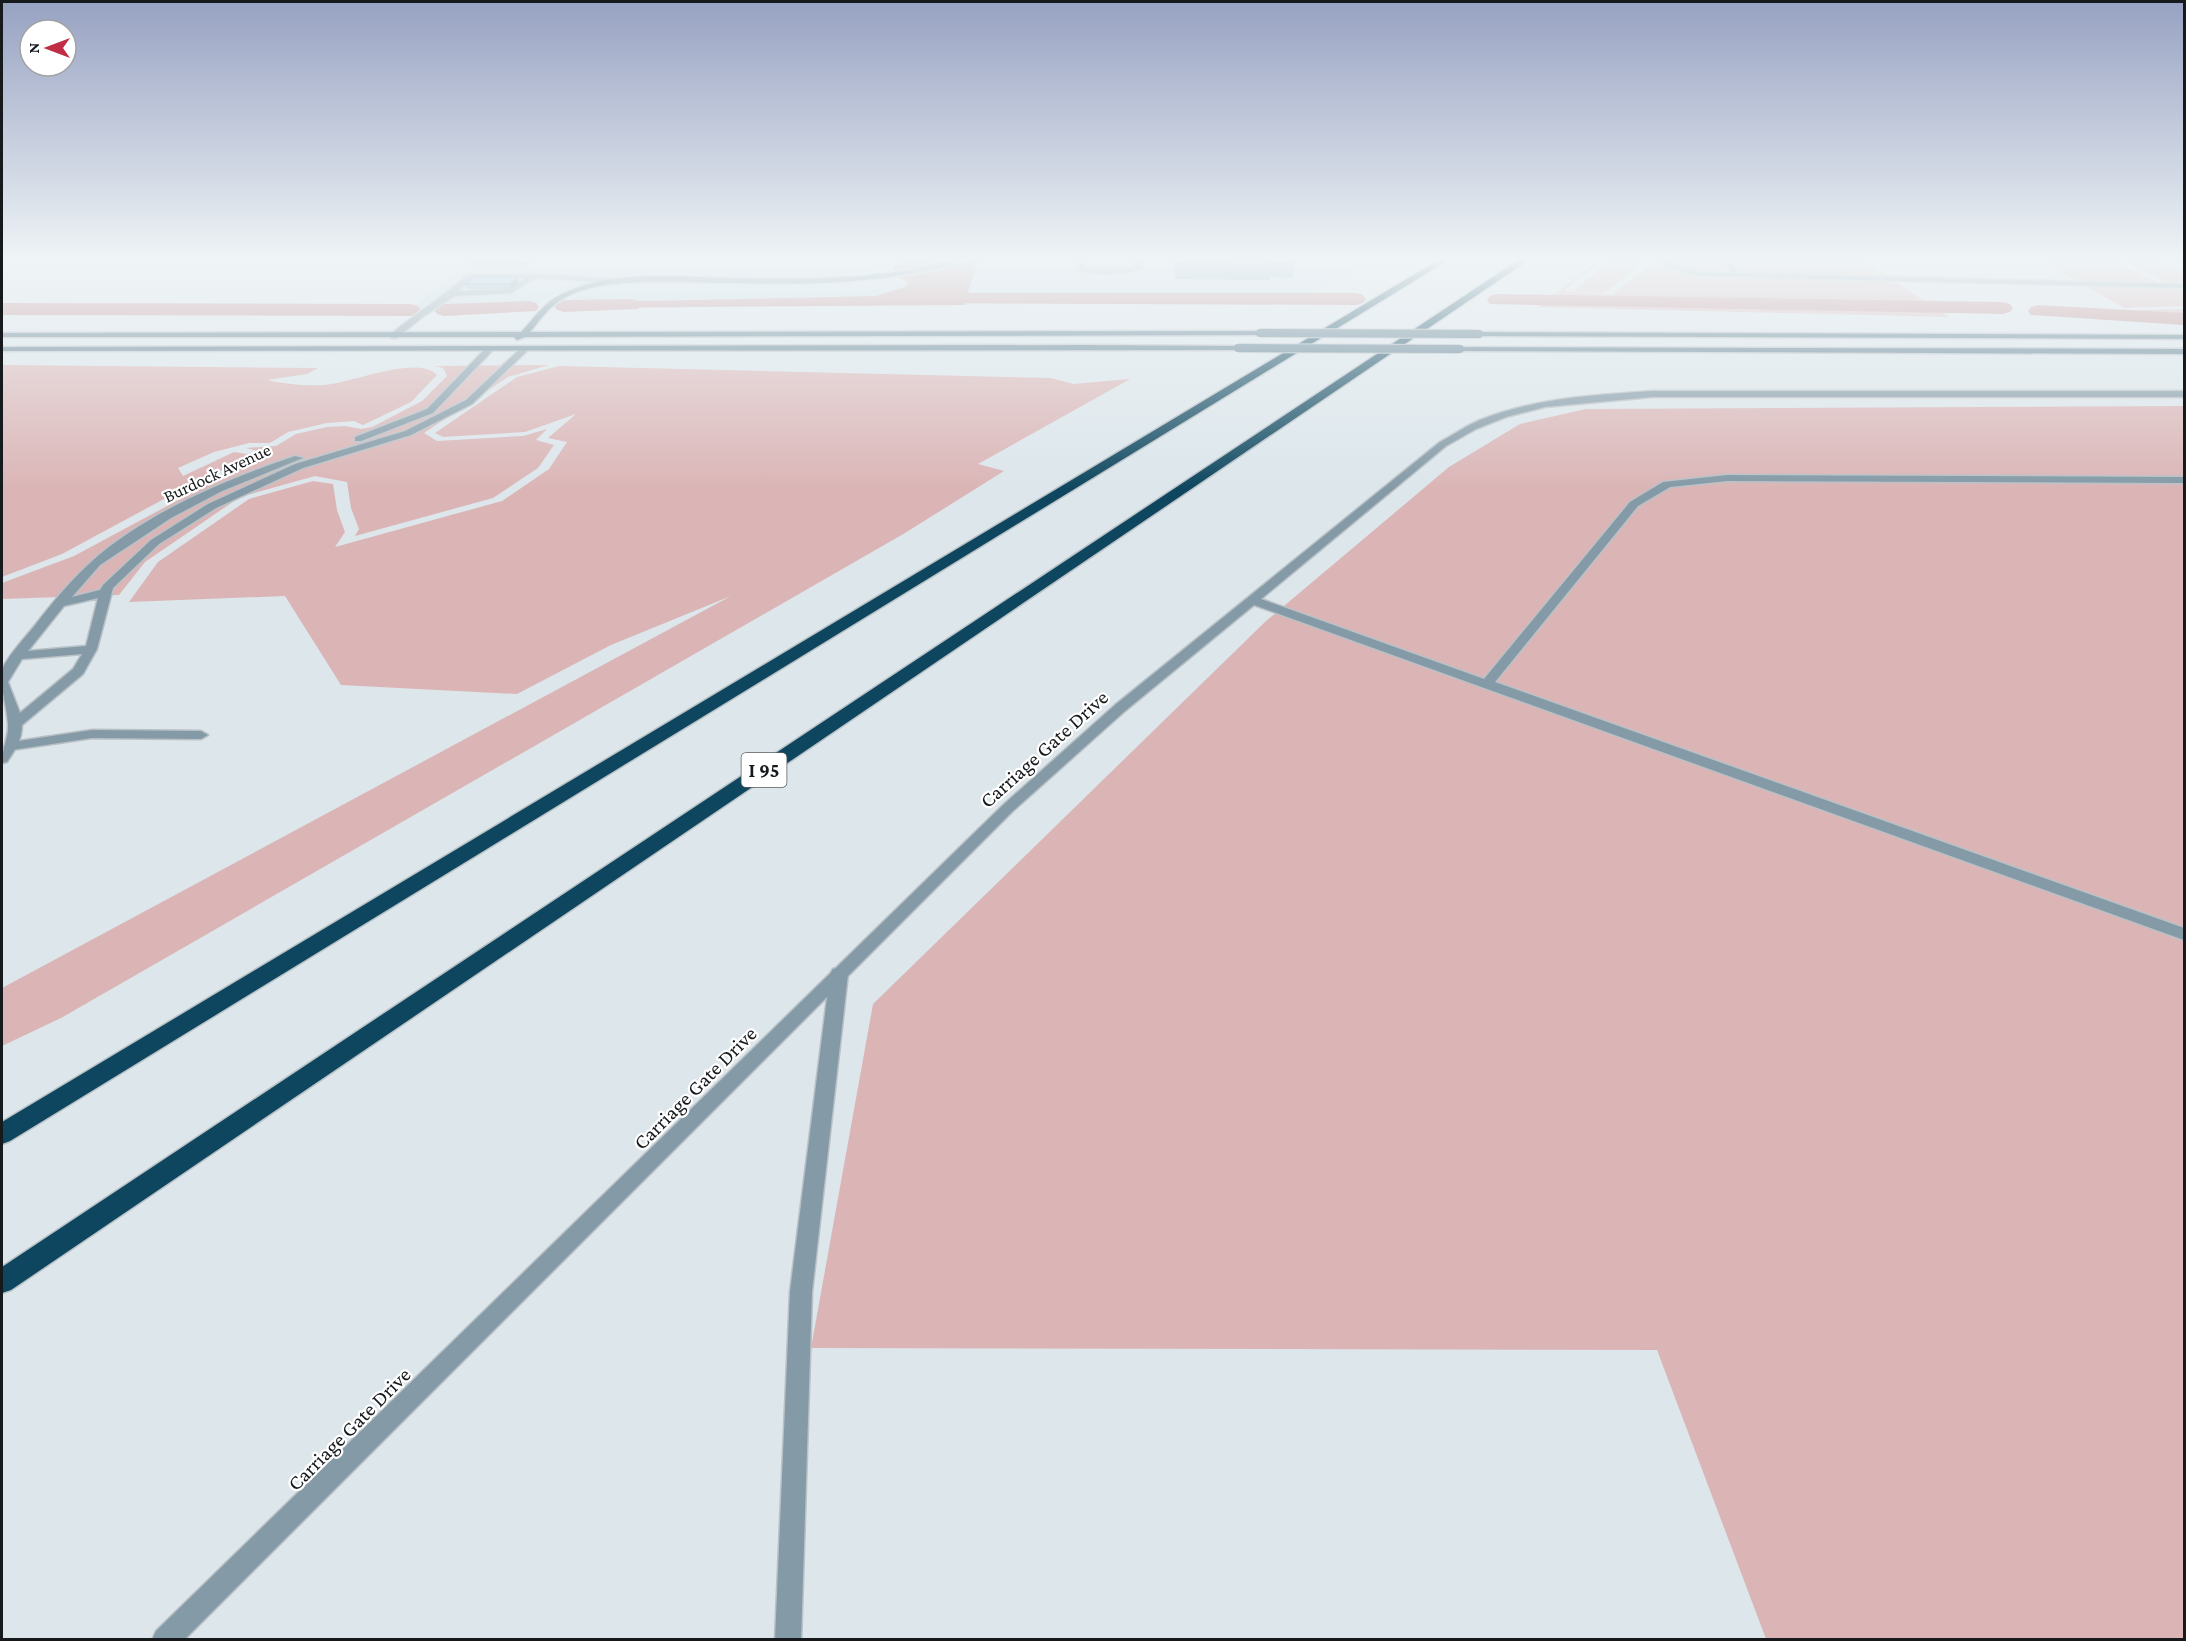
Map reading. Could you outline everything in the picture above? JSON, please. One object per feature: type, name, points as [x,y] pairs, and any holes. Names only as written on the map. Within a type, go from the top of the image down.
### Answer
[{"type":"highway","points":[[2,1134],[1320,336]]},
{"type":"highway","name":"I 95","points":[[2,1281],[1412,336]]},
{"type":"main road","points":[[229,336],[448,336]]},
{"type":"main road","points":[[489,350],[522,336]]},
{"type":"main road","points":[[523,336],[524,350]]},
{"type":"main road","points":[[1850,336],[2184,337]]},
{"type":"main road","points":[[2,350],[524,350],[988,346],[2184,352]]},
{"type":"street","name":"Burdock Avenue","points":[[489,350],[430,411],[362,442],[299,466],[212,507],[155,542],[107,587],[91,649],[78,671],[17,722],[2,682],[16,656],[59,603],[94,565],[159,520],[255,471],[362,442],[408,434],[469,402],[524,350]]},
{"type":"street","name":"Carriage Gate Drive","points":[[165,1640],[1008,807],[1120,708],[1443,444],[1484,422],[1539,406],[1600,397],[1652,394],[2184,394]]},
{"type":"street","points":[[1487,684],[1634,504],[1667,484],[1727,478],[2184,480]]},
{"type":"street","name":"Burdock Avenue","points":[[159,520],[185,524]]},
{"type":"street","points":[[59,603],[105,593]]},
{"type":"street","points":[[1252,600],[2184,934]]},
{"type":"street","points":[[16,656],[91,649]]},
{"type":"street","points":[[2,759],[12,746],[17,722]]},
{"type":"street","points":[[12,746],[92,734],[201,735]]},
{"type":"street","points":[[788,1640],[801,1292],[839,974]]},
{"type":"shaded area","points":[[2,365],[318,368],[307,374],[267,380],[309,385],[335,383],[400,369],[428,369],[437,375],[411,402],[363,425],[354,421],[327,423],[288,432],[270,443],[249,443],[214,452],[178,468],[183,476],[234,452],[253,455],[177,492],[62,554],[2,577]]},
{"type":"shaded area","points":[[549,365],[508,377],[424,433],[437,441],[523,436],[547,429],[536,440],[554,445],[538,468],[493,498],[355,536],[359,529],[351,508],[347,482],[315,476],[240,497],[145,562],[119,595],[2,599],[2,583],[74,556],[266,453],[246,448],[276,446],[296,434],[327,427],[345,426],[361,429],[372,427],[422,401],[447,376],[443,368],[435,366]]},
{"type":"shaded area","points":[[559,366],[1051,378],[1073,384],[1130,379],[978,464],[1004,471],[905,533],[61,1018],[2,1046],[2,988],[731,596],[611,645],[517,694],[341,685],[285,596],[129,602],[158,562],[249,499],[313,481],[333,484],[337,510],[345,532],[335,547],[502,501],[549,469],[567,442],[548,438],[576,414],[525,432],[443,437],[435,433],[517,377]]},
{"type":"shaded area","points":[[2184,406],[2184,1639],[1766,1639],[1657,1350],[811,1348],[873,1004],[1266,621],[1449,467],[1520,424],[1586,409]]}]
